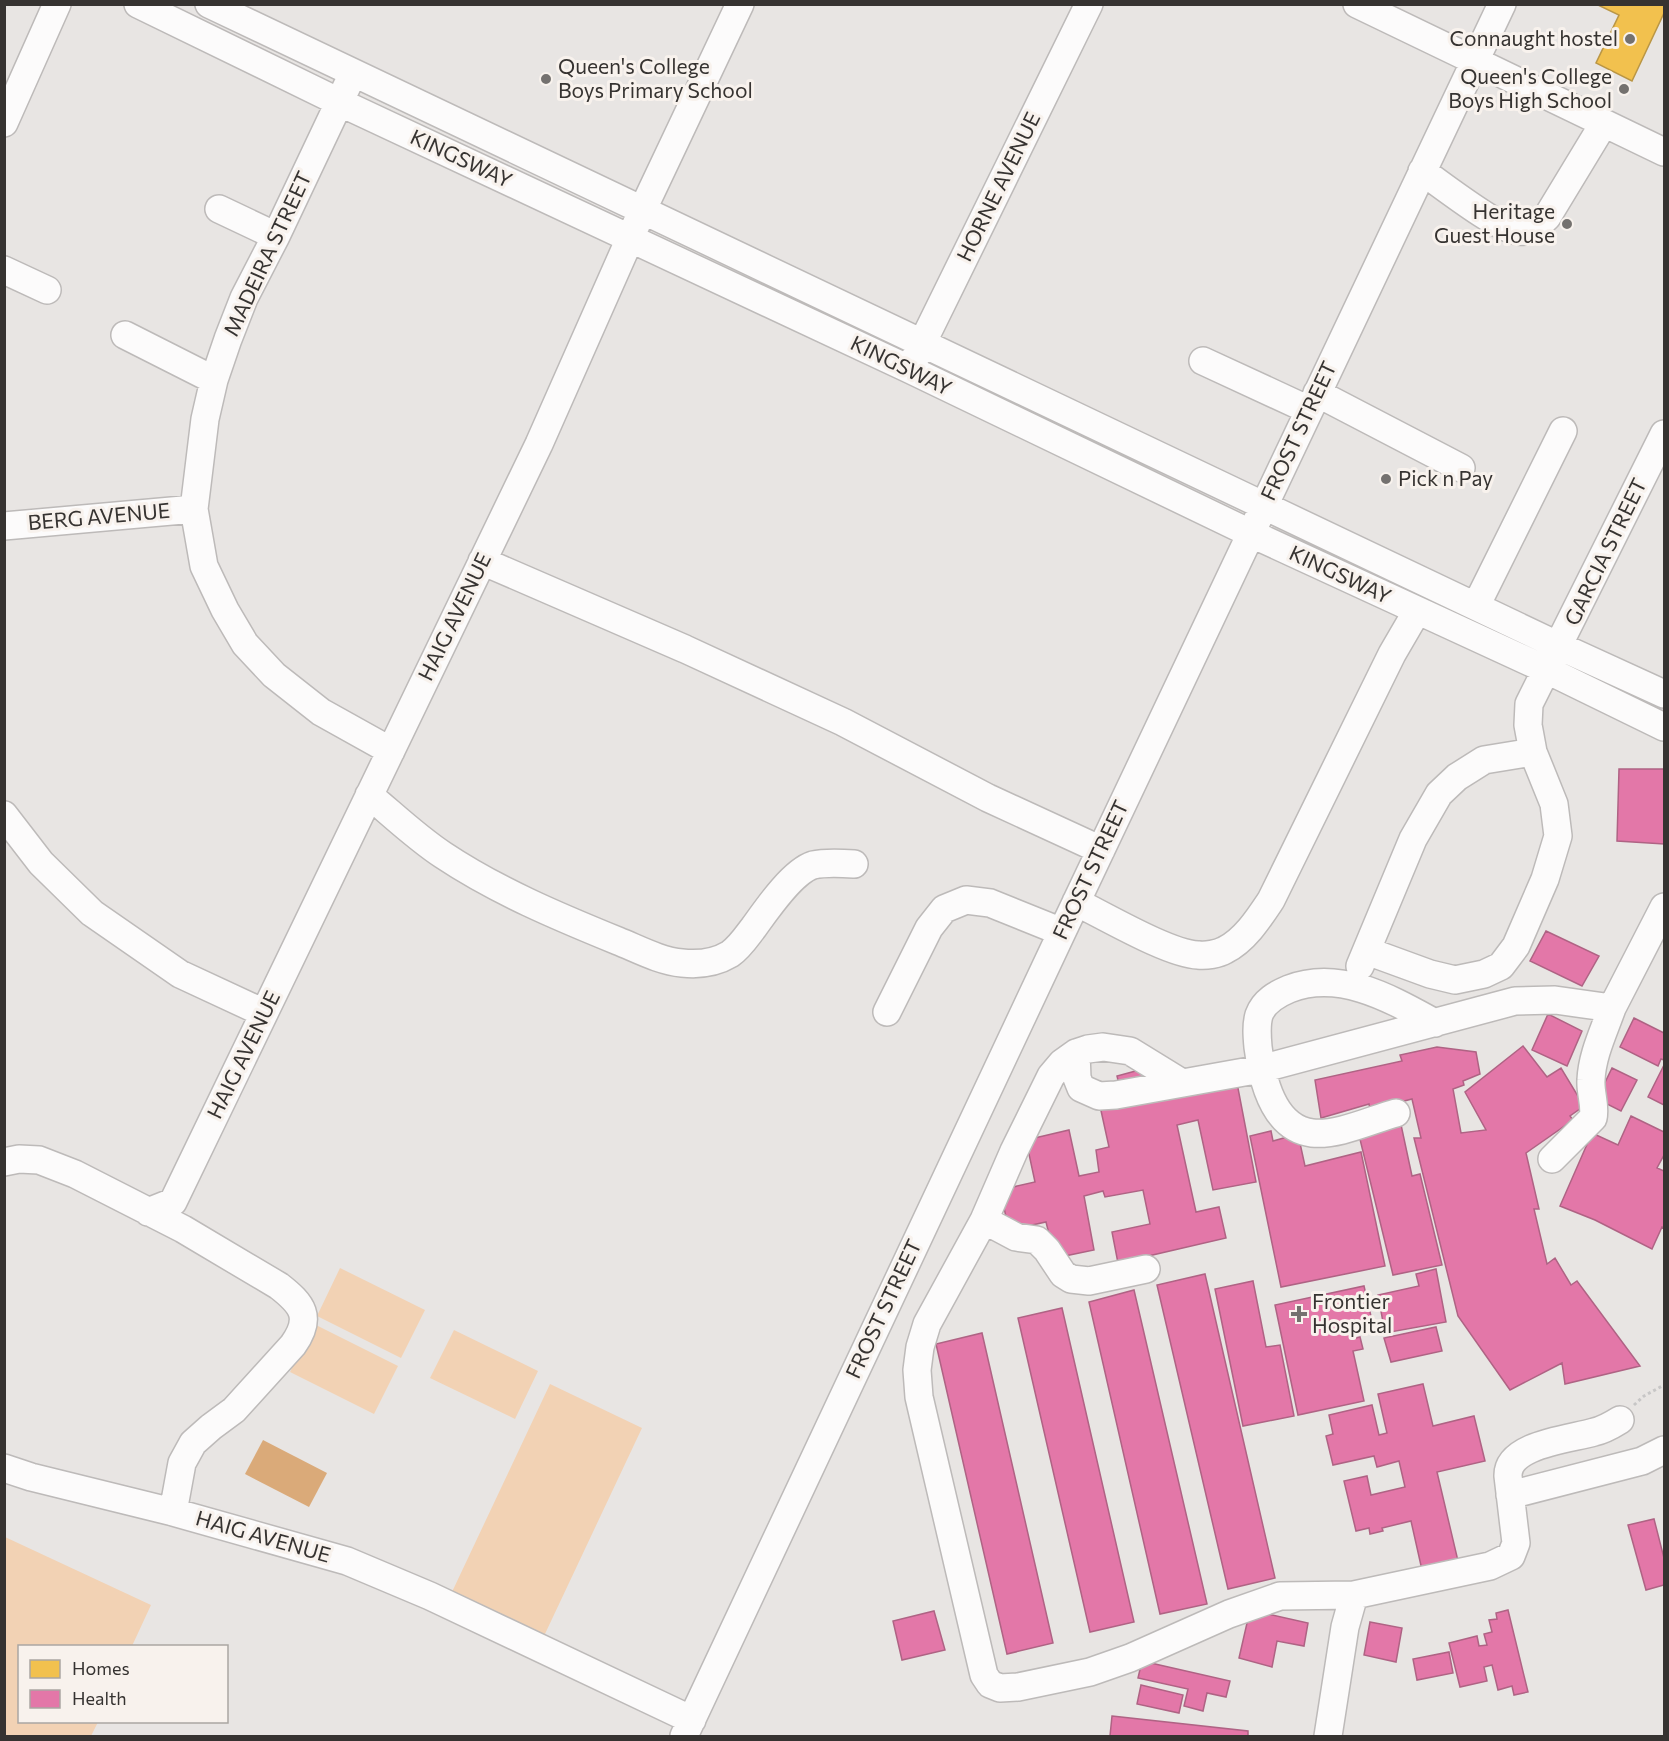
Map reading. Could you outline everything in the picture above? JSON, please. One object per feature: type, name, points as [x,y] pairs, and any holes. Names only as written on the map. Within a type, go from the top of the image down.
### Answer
[{"type":"street","points":[[4,123],[57,4]]},
{"type":"street","name":"KINGSWAY","points":[[138,4],[339,102],[1665,727]]},
{"type":"street","name":"KINGSWAY","points":[[209,4],[643,209],[921,344],[1665,694]]},
{"type":"street","name":"HAIG AVENUE","points":[[173,1202],[539,444],[643,209],[741,4]]},
{"type":"street","name":"HORNE AVENUE","points":[[909,369],[1089,4]]},
{"type":"street","points":[[1357,4],[1665,152]]},
{"type":"street","name":"FROST STREET","points":[[688,1728],[1076,902],[1502,4]]},
{"type":"street","name":"MADEIRA STREET","points":[[353,73],[244,298],[214,380],[205,419],[194,509],[204,566],[225,610],[245,644],[274,675],[321,712],[391,751]]},
{"type":"street","points":[[1422,171],[1499,225],[1520,232],[1529,231],[1547,217],[1604,123]]},
{"type":"street","points":[[219,209],[276,236]]},
{"type":"street","points":[[4,270],[47,290]]},
{"type":"street","points":[[125,335],[214,380]]},
{"type":"street","points":[[1203,361],[1313,402],[1461,468]]},
{"type":"street","points":[[1476,606],[1563,431]]},
{"type":"street","name":"GARCIA STREET","points":[[1367,951],[1430,974],[1455,980],[1484,974],[1500,966],[1516,946],[1545,879],[1558,836],[1554,804],[1533,752],[1528,725],[1529,704],[1665,434]]},
{"type":"street","name":"BERG AVENUE","points":[[4,526],[194,509]]},
{"type":"street","points":[[482,561],[685,649],[843,722],[988,798],[1101,850]]},
{"type":"street","points":[[1076,902],[1160,944],[1185,953],[1213,954],[1224,951],[1236,943],[1258,919],[1271,900],[1392,654],[1417,611]]},
{"type":"street","points":[[1351,986],[1413,839],[1439,794],[1457,777],[1484,760],[1533,752]]},
{"type":"street","points":[[369,795],[441,854],[483,879],[568,920],[652,955],[679,963],[710,962],[733,952],[795,876],[806,868],[816,864],[854,864]]},
{"type":"street","points":[[4,815],[41,863],[92,913],[180,975],[264,1013]]},
{"type":"street","points":[[887,1012],[929,928],[944,909],[966,900],[990,903],[1062,932]]},
{"type":"street","points":[[1552,1159],[1593,1118],[1591,1079],[1593,1064],[1612,1008],[1665,907]]},
{"type":"street","points":[[1396,1113],[1332,1132],[1311,1133],[1296,1127],[1282,1115],[1268,1095],[1261,1069],[1257,1031],[1259,1015],[1276,994],[1296,986],[1320,981],[1351,986],[1391,999],[1435,1023]]},
{"type":"street","points":[[1076,1053],[1077,1078],[1081,1088],[1099,1096],[1116,1095],[1261,1069],[1525,999],[1555,1000],[1612,1008]]},
{"type":"street","points":[[1182,1083],[1130,1051],[1103,1047],[1088,1049],[1076,1053],[1062,1063],[1051,1076],[1014,1151],[984,1220],[927,1324],[920,1347],[917,1370],[919,1397],[979,1656],[984,1676],[990,1684],[1000,1688],[1018,1687],[1090,1672],[1130,1658],[1228,1614],[1280,1596],[1354,1595],[1502,1562],[1511,1556],[1516,1543],[1508,1466],[1518,1454],[1563,1439],[1596,1432],[1620,1420]]},
{"type":"street","points":[[4,1162],[19,1159],[39,1160],[75,1174],[183,1229],[279,1286],[302,1308],[304,1316],[301,1332],[293,1345],[234,1410],[193,1443],[182,1463],[173,1512]]},
{"type":"street","points":[[148,1212],[173,1202],[183,1229]]},
{"type":"street","points":[[984,1220],[1016,1237],[1037,1240],[1047,1250],[1063,1274],[1071,1279],[1089,1281],[1146,1269]]},
{"type":"street","points":[[1510,1494],[1642,1461],[1665,1450]]},
{"type":"street","name":"HAIG AVENUE","points":[[4,1468],[347,1561],[430,1596],[688,1728]]},
{"type":"street","points":[[1328,1737],[1346,1628],[1354,1595]]},
{"type":"path","points":[[1620,1420],[1644,1396],[1665,1385]]},
{"type":"shaded area","points":[[340,1268],[425,1310],[401,1358],[317,1316]]},
{"type":"shaded area","points":[[314,1324],[398,1366],[374,1414],[290,1372]]},
{"type":"shaded area","points":[[454,1330],[538,1371],[515,1419],[430,1378]]},
{"type":"shaded area","points":[[550,1384],[642,1428],[544,1636],[452,1592]]},
{"type":"shaded area","points":[[263,1440],[327,1473],[309,1507],[245,1474]]},
{"type":"shaded area","points":[[5,1537],[151,1605],[132,1645],[18,1645],[18,1723],[98,1723],[91,1736],[5,1736]]},
{"type":"building: Homes","name":"Connaught hostel","points":[[1596,4],[1664,4],[1664,13],[1632,81],[1596,63],[1619,15]]},
{"type":"building: Health","points":[[1619,769],[1664,769],[1664,844],[1617,841]]},
{"type":"building: Health","points":[[1546,931],[1599,956],[1582,986],[1530,961]]},
{"type":"building: Health","points":[[1548,1014],[1582,1031],[1567,1066],[1532,1050]]},
{"type":"building: Health","points":[[1634,1018],[1664,1033],[1664,1060],[1661,1059],[1658,1066],[1620,1047]]},
{"type":"building: Health","points":[[1523,1046],[1547,1077],[1561,1068],[1584,1106],[1570,1116],[1573,1120],[1526,1153],[1539,1209],[1534,1209],[1547,1264],[1555,1258],[1571,1285],[1577,1281],[1640,1366],[1565,1384],[1562,1363],[1510,1390],[1458,1316],[1414,1138],[1421,1138],[1412,1099],[1370,1110],[1369,1104],[1321,1118],[1315,1080],[1402,1061],[1400,1055],[1437,1047],[1476,1052],[1480,1074],[1463,1081],[1464,1085],[1453,1089],[1461,1133],[1486,1130],[1465,1092]]},
{"type":"building: Health","points":[[1664,1065],[1664,1105],[1648,1097]]},
{"type":"building: Health","points":[[1612,1068],[1637,1080],[1621,1111],[1597,1099]]},
{"type":"building: Health","points":[[1143,1069],[1147,1095],[1168,1091],[1172,1099],[1237,1083],[1256,1182],[1213,1190],[1198,1120],[1177,1125],[1196,1212],[1219,1207],[1226,1238],[1118,1263],[1112,1232],[1150,1224],[1143,1190],[1105,1197],[1103,1191],[1084,1196],[1094,1250],[1055,1258],[1046,1222],[1009,1230],[1000,1190],[1035,1182],[1026,1140],[1069,1130],[1079,1176],[1099,1172],[1096,1150],[1109,1147],[1100,1106],[1123,1101],[1117,1076]]},
{"type":"building: Health","points":[[1631,1116],[1664,1132],[1664,1155],[1657,1168],[1664,1171],[1664,1228],[1662,1227],[1652,1249],[1595,1220],[1560,1206],[1592,1133],[1618,1145]]},
{"type":"building: Health","points":[[1400,1120],[1412,1176],[1420,1174],[1442,1265],[1393,1275],[1358,1131]]},
{"type":"building: Health","points":[[1271,1131],[1273,1141],[1298,1134],[1305,1166],[1361,1152],[1385,1266],[1281,1287],[1250,1136]]},
{"type":"building: Health","points":[[1436,1269],[1446,1322],[1385,1333],[1378,1295],[1419,1286],[1416,1274]]},
{"type":"building: Health","points":[[1205,1274],[1275,1578],[1228,1589],[1157,1285]]},
{"type":"building: Health","points":[[1253,1281],[1266,1347],[1280,1345],[1294,1416],[1243,1426],[1215,1289]]},
{"type":"building: Health","points":[[1364,1286],[1373,1325],[1350,1330],[1352,1339],[1360,1337],[1363,1349],[1353,1351],[1364,1401],[1298,1415],[1275,1305]]},
{"type":"building: Health","points":[[1134,1290],[1207,1604],[1160,1614],[1089,1302]]},
{"type":"building: Health","points":[[1062,1308],[1134,1622],[1090,1632],[1018,1318]]},
{"type":"building: Health","points":[[1436,1327],[1442,1351],[1391,1362],[1384,1338]]},
{"type":"building: Health","points":[[982,1333],[1053,1643],[1007,1654],[936,1344]]},
{"type":"building: Health","points":[[1423,1384],[1433,1426],[1474,1416],[1485,1461],[1437,1472],[1458,1561],[1422,1570],[1411,1521],[1382,1528],[1383,1531],[1370,1534],[1369,1528],[1356,1531],[1344,1481],[1367,1476],[1371,1495],[1405,1487],[1399,1461],[1377,1467],[1374,1456],[1333,1465],[1326,1436],[1333,1434],[1329,1415],[1372,1405],[1379,1435],[1387,1433],[1378,1394]]},
{"type":"building: Health","points":[[1654,1519],[1664,1558],[1664,1585],[1646,1590],[1628,1525]]},
{"type":"building: Health","points":[[1250,1610],[1308,1623],[1304,1646],[1277,1641],[1272,1667],[1239,1658]]},
{"type":"building: Health","points":[[1508,1610],[1528,1692],[1514,1695],[1512,1686],[1498,1690],[1492,1665],[1484,1667],[1487,1681],[1460,1687],[1449,1643],[1477,1636],[1479,1646],[1487,1645],[1484,1634],[1492,1632],[1489,1620],[1497,1619],[1496,1613]]},
{"type":"building: Health","points":[[934,1611],[945,1650],[902,1660],[893,1621]]},
{"type":"building: Health","points":[[1370,1622],[1402,1628],[1396,1662],[1364,1655]]},
{"type":"building: Health","points":[[1449,1652],[1453,1673],[1417,1680],[1413,1659]]},
{"type":"building: Health","points":[[1142,1661],[1230,1681],[1226,1697],[1207,1693],[1203,1711],[1184,1706],[1188,1689],[1138,1678]]},
{"type":"building: Health","points":[[1141,1685],[1183,1695],[1179,1713],[1137,1704]]},
{"type":"building: Health","points":[[1112,1716],[1248,1731],[1248,1736],[1110,1736]]},
{"type":"place","name":"Connaught hostel","points":[[1630,39]]},
{"type":"place","name":"Queen's College Boys Primary School","points":[[546,79]]},
{"type":"place","name":"Queen's College Boys High School","points":[[1624,89]]},
{"type":"place","name":"Heritage Guest House","points":[[1567,224]]},
{"type":"place","name":"Pick n Pay","points":[[1386,479]]},
{"type":"place","name":"Frontier Hospital","points":[[1299,1314]]}]
